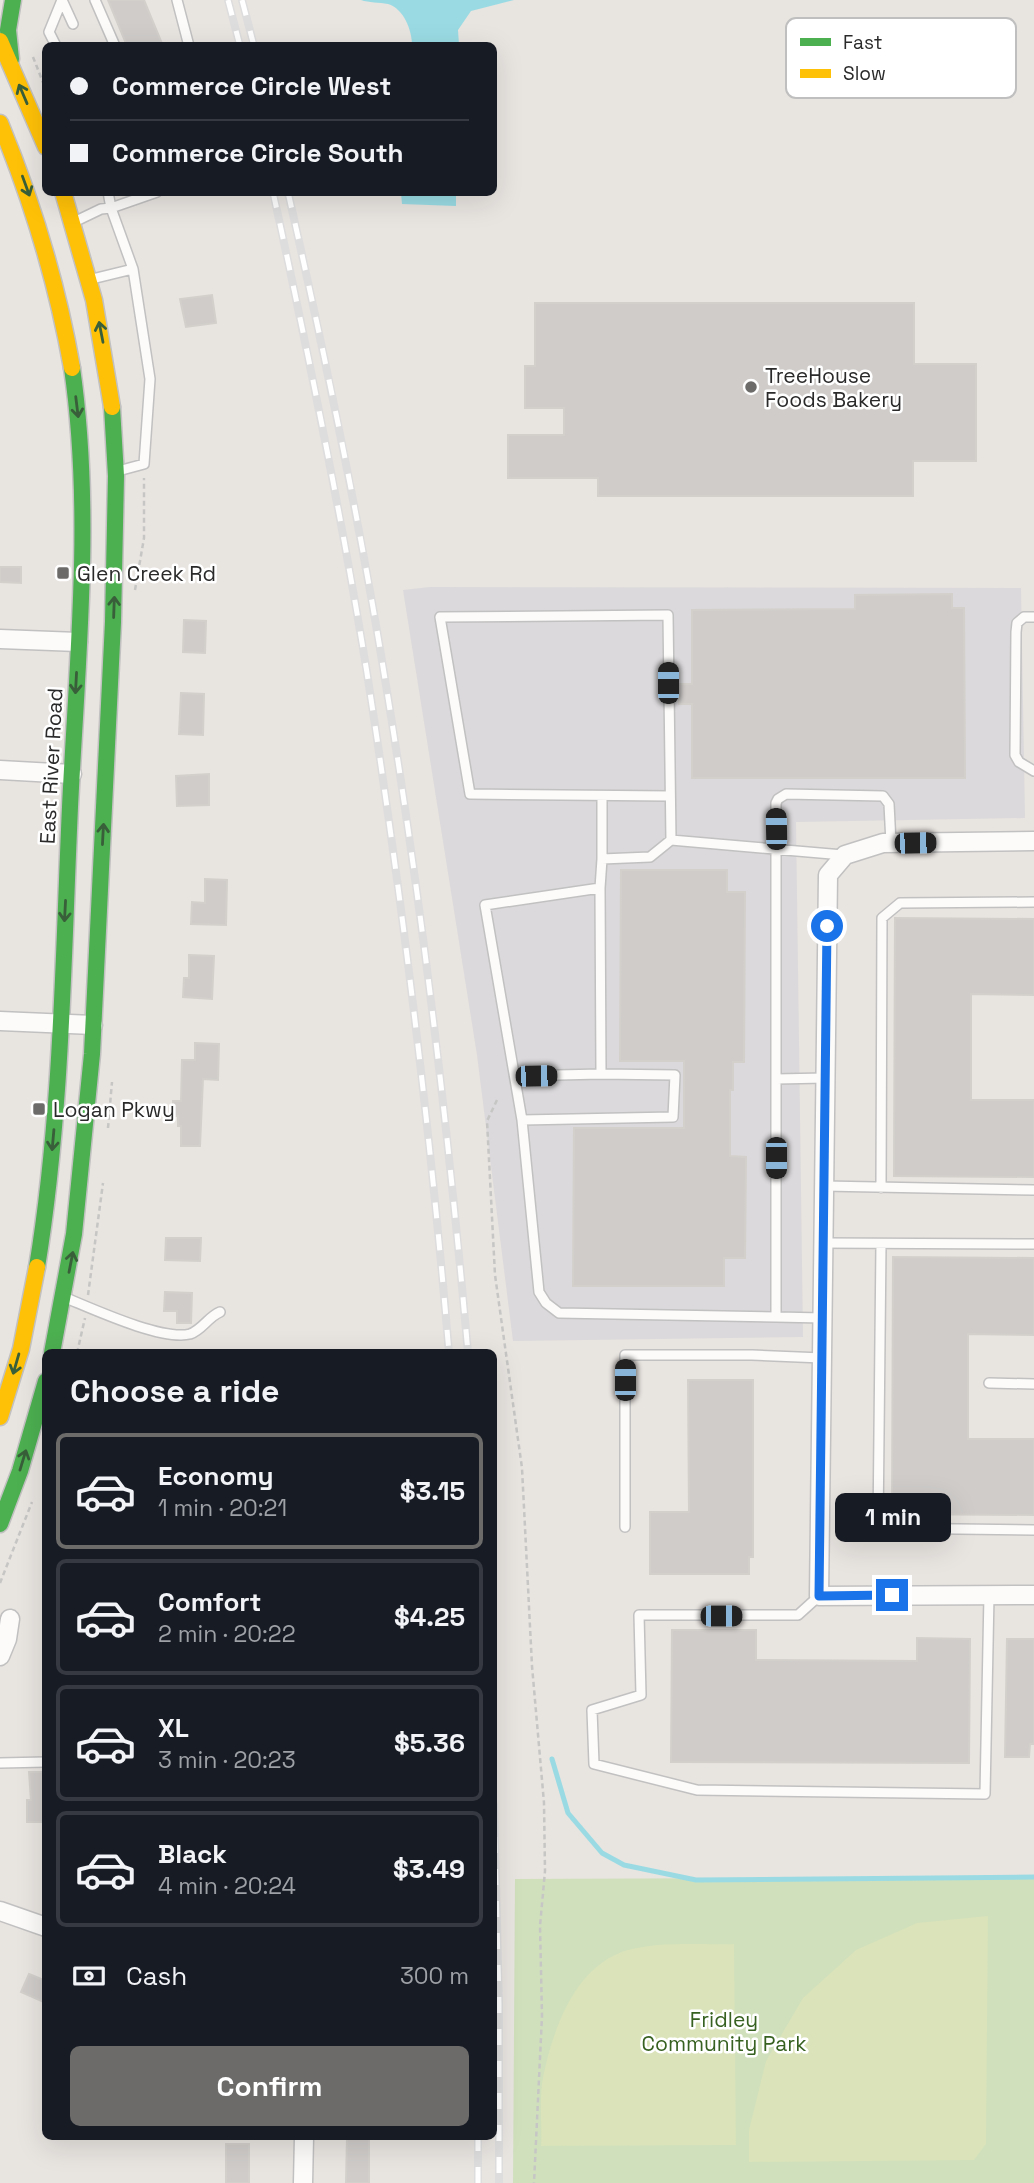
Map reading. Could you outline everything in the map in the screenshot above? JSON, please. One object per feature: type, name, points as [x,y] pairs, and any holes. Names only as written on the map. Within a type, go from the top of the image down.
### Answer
[{"type":"main road","points":[[12,67],[8,30],[13,0]]},
{"type":"main road","points":[[0,41],[42,138]]},
{"type":"main road","name":"East River Road","points":[[0,123],[39,224],[59,293],[80,433],[83,483],[71,642],[72,774],[55,1115],[43,1235],[23,1338],[0,1417]]},
{"type":"main road","points":[[53,1349],[79,1206],[93,1025],[113,639],[116,472],[112,411],[103,344],[89,279],[64,196]]},
{"type":"main road","points":[[0,1524],[20,1471],[42,1395]]},
{"type":"street","points":[[0,639],[71,642]]},
{"type":"street","points":[[0,771],[72,774]]},
{"type":"street","points":[[1034,841],[883,843],[845,855],[828,875],[819,1596],[1034,1595]]},
{"type":"street","points":[[0,1021],[93,1025]]},
{"type":"street","points":[[0,1656],[7,1639],[10,1619]]},
{"type":"street","points":[[0,1912],[42,1926]]},
{"type":"street","points":[[303,2140],[303,2183]]},
{"type":"lane","points":[[62,0],[73,24]]},
{"type":"lane","points":[[54,42],[49,32],[62,0]]},
{"type":"lane","points":[[95,0],[113,42]]},
{"type":"lane","points":[[177,0],[188,42]]},
{"type":"lane","points":[[109,196],[134,269],[150,379],[144,464],[116,472]]},
{"type":"lane","points":[[74,222],[101,209],[146,196]]},
{"type":"lane","points":[[89,279],[134,269]]},
{"type":"lane","points":[[668,796],[470,794],[440,618],[667,615],[668,796],[671,840]]},
{"type":"lane","points":[[1034,617],[1024,617],[1017,623],[1015,755],[1019,762],[1034,771]]},
{"type":"lane","points":[[776,1317],[776,803],[786,794],[883,796],[889,804],[891,843]]},
{"type":"lane","points":[[601,1074],[602,796]]},
{"type":"lane","points":[[602,859],[650,857],[671,840],[845,855]]},
{"type":"lane","points":[[600,888],[485,905],[522,1120],[540,1292],[546,1303],[559,1313],[822,1318]]},
{"type":"lane","points":[[881,1188],[882,918],[900,903],[1034,902]]},
{"type":"lane","points":[[515,1076],[675,1076],[673,1117],[522,1120]]},
{"type":"lane","points":[[776,1079],[825,1078]]},
{"type":"lane","points":[[824,1186],[1034,1190]]},
{"type":"lane","points":[[823,1243],[1034,1244]]},
{"type":"lane","points":[[881,1244],[878,1528],[1034,1530]]},
{"type":"lane","points":[[64,1297],[137,1325],[175,1334],[193,1333],[212,1315],[220,1312]]},
{"type":"lane","points":[[625,1527],[625,1355],[822,1358]]},
{"type":"lane","points":[[989,1383],[1034,1384]]},
{"type":"lane","points":[[819,1596],[798,1615],[639,1615],[640,1695],[592,1710],[594,1764],[697,1790],[985,1794],[989,1595]]},
{"type":"lane","points":[[0,1763],[42,1762]]},
{"type":"path","points":[[497,1100],[487,1121],[495,1275],[522,1468],[532,1665],[544,1803],[545,1871],[540,1926],[542,2016],[534,2183]]},
{"type":"shaded area","points":[[430,587],[1021,588],[1025,818],[796,822],[803,1337],[513,1341],[477,1055],[403,590]]},
{"type":"green space","name":"Fridley Community Park","points":[[1034,1877],[1034,2183],[513,2183],[515,1879]]},
{"type":"green space","points":[[988,1916],[986,2144],[974,2160],[749,2162],[749,2130],[766,2061],[803,1998],[856,1950],[917,1923]]},
{"type":"green space","points":[[667,1944],[734,1944],[736,2145],[541,2146],[542,2085],[547,2058],[569,2001],[594,1969],[610,1958],[641,1947]]},
{"type":"water","points":[[361,0],[514,0],[471,11],[458,30],[459,42],[411,42],[409,27],[398,10],[388,4]]},
{"type":"water","points":[[401,196],[456,196],[456,206],[402,204]]},
{"type":"building","points":[[108,0],[144,0],[161,42],[125,42]]},
{"type":"building","points":[[212,295],[216,323],[186,327],[180,299]]},
{"type":"building","name":"TreeHouse Foods Bakery","points":[[535,303],[914,303],[914,364],[976,364],[976,461],[913,461],[913,496],[598,496],[598,478],[508,478],[508,435],[564,435],[564,408],[525,408],[525,366],[535,366]]},
{"type":"building","points":[[0,567],[21,567],[21,583],[0,582]]},
{"type":"building","points":[[952,594],[952,608],[964,608],[965,778],[692,778],[692,704],[679,704],[678,684],[692,684],[692,610],[855,609],[855,595]]},
{"type":"building","points":[[184,620],[206,621],[205,653],[183,652]]},
{"type":"building","points":[[181,693],[204,694],[203,735],[179,734]]},
{"type":"building","points":[[209,774],[209,805],[177,806],[176,776]]},
{"type":"building","points":[[621,870],[727,870],[727,892],[745,892],[744,1062],[733,1062],[733,1090],[730,1090],[730,1156],[746,1157],[745,1258],[724,1258],[724,1286],[573,1286],[574,1128],[684,1128],[684,1061],[620,1061]]},
{"type":"building","points":[[205,879],[227,880],[226,925],[191,924],[192,902],[205,903]]},
{"type":"building","points":[[895,918],[1034,919],[1034,995],[971,994],[971,1100],[1034,1100],[1034,1177],[894,1176]]},
{"type":"building","points":[[189,955],[214,956],[212,999],[183,997],[184,978],[189,978]]},
{"type":"building","points":[[195,1043],[219,1044],[218,1080],[203,1079],[200,1146],[181,1146],[181,1126],[178,1126],[178,1116],[173,1116],[173,1101],[181,1101],[182,1060],[195,1060]]},
{"type":"building","points":[[166,1238],[201,1238],[200,1261],[165,1260]]},
{"type":"building","points":[[893,1257],[1034,1258],[1034,1335],[968,1334],[968,1439],[1034,1439],[1034,1515],[892,1514]]},
{"type":"building","points":[[165,1292],[192,1293],[191,1323],[177,1323],[177,1311],[164,1311]]},
{"type":"building","points":[[688,1380],[753,1380],[753,1557],[749,1557],[749,1574],[650,1574],[650,1512],[689,1512]]},
{"type":"building","points":[[672,1630],[756,1630],[756,1660],[917,1661],[917,1638],[970,1639],[969,1763],[671,1762]]},
{"type":"building","points":[[1007,1639],[1034,1639],[1034,1744],[1030,1744],[1029,1757],[1005,1757]]},
{"type":"building","points":[[29,1772],[42,1772],[42,1822],[27,1822],[27,1800],[31,1800]]},
{"type":"building","points":[[29,1974],[42,1979],[42,2001],[21,1992]]},
{"type":"building","points":[[347,2140],[369,2140],[369,2183],[346,2183]]},
{"type":"building","points":[[226,2144],[249,2144],[249,2183],[226,2183]]},
{"type":"waterway","points":[[552,1759],[568,1813],[602,1853],[624,1865],[696,1880],[1034,1877]]},
{"type":"railway","points":[[228,0],[239,42]]},
{"type":"railway","points":[[242,0],[253,42]]},
{"type":"railway","points":[[274,196],[323,432],[367,673],[414,1012],[449,1349]]},
{"type":"railway","points":[[289,196],[352,492],[397,757],[432,1012],[468,1349]]},
{"type":"railway","points":[[497,1924],[499,2183]]},
{"type":"railway","points":[[478,2140],[478,2183]]},
{"type":"traffic: fast","points":[[11,59],[8,30],[13,0]]},
{"type":"traffic: fast","points":[[37,1267],[57,1095],[82,587],[82,477],[72,368]]},
{"type":"traffic: fast","points":[[53,1349],[74,1234],[92,1054],[113,622],[116,476],[112,407]]},
{"type":"traffic: fast","points":[[0,1524],[20,1471],[42,1395]]},
{"type":"traffic: slow","points":[[0,41],[42,138]]},
{"type":"traffic: slow","points":[[0,123],[43,244],[72,368]]},
{"type":"traffic: slow","points":[[64,196],[94,300],[112,407]]},
{"type":"traffic: slow","points":[[0,1417],[21,1349],[37,1267]]},
{"type":"place","name":"TreeHouse Foods Bakery","points":[[751,387]]},
{"type":"place","name":"Glen Creek Rd","points":[[63,573]]},
{"type":"place","name":"Logan Pkwy","points":[[39,1109]]},
{"type":"route","points":[[827,926],[819,1596],[892,1595]]}]
